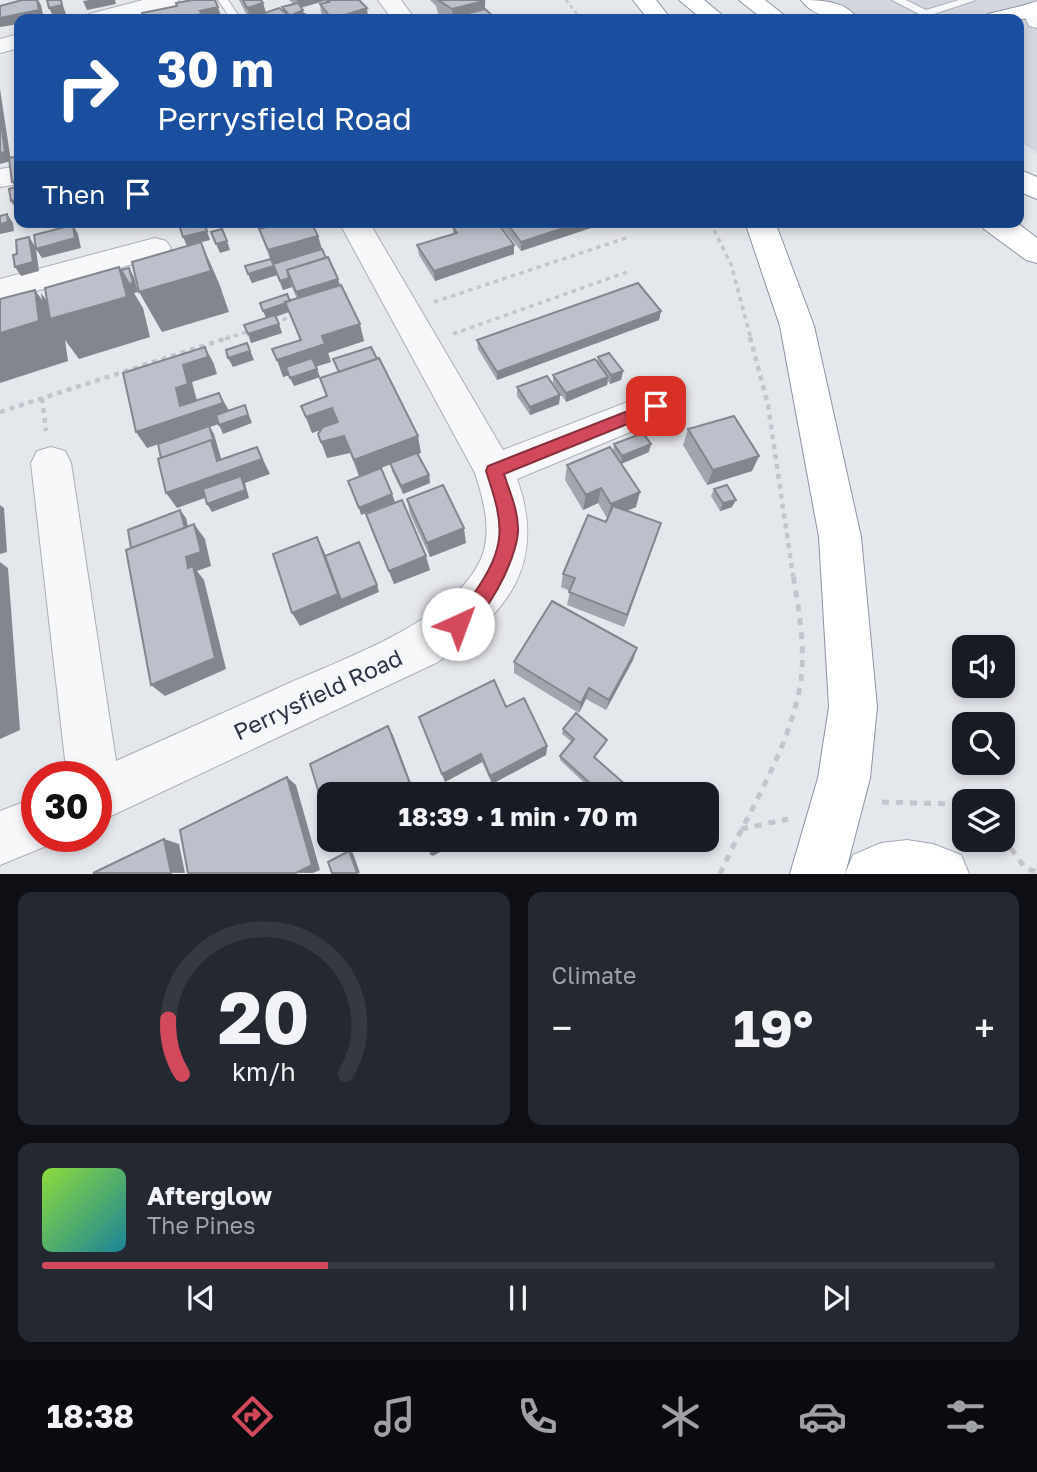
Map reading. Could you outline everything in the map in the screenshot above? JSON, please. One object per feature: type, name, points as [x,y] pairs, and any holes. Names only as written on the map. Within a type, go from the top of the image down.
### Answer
[{"type":"main road","points":[[644,0],[656,14]]},
{"type":"main road","points":[[690,0],[709,14]]},
{"type":"main road","points":[[750,0],[771,14]]},
{"type":"main road","points":[[812,0],[838,14]]},
{"type":"main road","points":[[762,228],[797,326],[840,537],[853,707],[844,778],[817,873]]},
{"type":"main road","points":[[1003,228],[1037,253]]},
{"type":"main road","points":[[872,873],[887,867],[924,867],[942,873]]},
{"type":"street","points":[[116,14],[168,0]]},
{"type":"street","name":"Perrysfield Road","points":[[112,790],[422,646],[458,624],[479,602],[503,558],[509,534],[508,512],[494,471],[357,228]]},
{"type":"street","points":[[0,290],[155,248]]},
{"type":"street","points":[[494,471],[656,406]]},
{"type":"street","points":[[51,463],[91,761]]},
{"type":"street","points":[[0,838],[21,829]]},
{"type":"lane","points":[[897,0],[925,14],[971,0]]},
{"type":"path","points":[[566,0],[577,14]]},
{"type":"path","points":[[713,228],[731,264],[768,405],[802,634],[799,691],[774,768],[740,829],[720,873]]},
{"type":"path","points":[[413,328],[629,237]]},
{"type":"path","points":[[413,328],[630,271]]},
{"type":"path","points":[[265,326],[302,313]]},
{"type":"path","points":[[0,412],[253,330]]},
{"type":"path","points":[[880,802],[952,804]]},
{"type":"path","points":[[1014,852],[1025,867],[1037,872]]},
{"type":"shaded area","points":[[827,0],[1037,0],[1037,153],[1024,144],[1024,14],[842,14]]},
{"type":"building","points":[[22,0],[37,0],[39,10],[0,18],[0,6]]},
{"type":"building","points":[[47,0],[61,0],[62,5],[49,8]]},
{"type":"building","points":[[215,0],[218,7],[200,11],[202,14],[142,13],[177,6],[176,3]]},
{"type":"building","points":[[243,0],[261,0],[263,3],[247,8]]},
{"type":"building","points":[[327,0],[359,0],[367,8],[348,14],[328,14],[320,4],[329,2]]},
{"type":"building","points":[[438,0],[483,0],[484,1],[452,9]]},
{"type":"building","points":[[298,3],[303,10],[288,14],[282,7]]},
{"type":"building","points":[[279,8],[287,14],[262,14]]},
{"type":"building","points":[[485,9],[491,14],[465,14]]},
{"type":"building","points":[[0,116],[5,152],[0,153]]},
{"type":"building","points":[[14,157],[12,182],[9,158]]},
{"type":"building","points":[[14,188],[14,200],[11,201],[9,189]]},
{"type":"building","points":[[7,214],[8,222],[0,224],[0,216]]},
{"type":"building","points":[[61,228],[73,228],[75,238],[36,249],[34,235]]},
{"type":"building","points":[[180,228],[206,228],[207,231],[183,237]]},
{"type":"building","points":[[314,228],[318,236],[268,250],[259,229]]},
{"type":"building","points":[[454,228],[501,228],[514,245],[434,271],[417,245],[457,233]]},
{"type":"building","points":[[510,228],[564,228],[521,242]]},
{"type":"building","points":[[222,229],[227,241],[216,244],[211,232]]},
{"type":"building","points":[[29,237],[33,262],[15,267],[13,255],[17,254],[16,240]]},
{"type":"building","points":[[201,242],[211,271],[139,292],[132,262]]},
{"type":"building","points":[[322,249],[326,258],[287,270],[289,278],[280,281],[273,264]]},
{"type":"building","points":[[328,257],[338,279],[296,292],[287,270]]},
{"type":"building","points":[[271,259],[274,266],[248,274],[245,266]]},
{"type":"building","points":[[119,267],[127,297],[50,319],[45,288]]},
{"type":"building","points":[[129,268],[133,283],[129,284],[121,270]]},
{"type":"building","points":[[638,283],[661,311],[497,372],[477,340]]},
{"type":"building","points":[[341,285],[360,324],[322,336],[325,344],[277,360],[272,349],[301,340],[285,302]]},
{"type":"building","points":[[35,290],[39,321],[0,333],[0,299]]},
{"type":"building","points":[[287,294],[290,301],[263,311],[260,303]]},
{"type":"building","points":[[275,315],[279,324],[248,334],[244,325]]},
{"type":"building","points":[[247,343],[250,351],[228,358],[226,350]]},
{"type":"building","points":[[205,347],[208,357],[183,365],[188,384],[176,388],[180,406],[219,393],[223,403],[136,432],[123,373]]},
{"type":"building","points":[[371,347],[377,359],[339,372],[333,359]]},
{"type":"building","points":[[609,353],[623,371],[611,375],[598,357]]},
{"type":"building","points":[[312,358],[317,369],[290,378],[286,367]]},
{"type":"building","points":[[379,358],[418,436],[354,460],[344,436],[321,442],[318,434],[323,427],[338,422],[332,408],[306,417],[301,406],[327,396],[320,378]]},
{"type":"building","points":[[595,359],[608,377],[566,393],[553,375]]},
{"type":"building","points":[[547,376],[560,395],[530,407],[517,387]]},
{"type":"building","points":[[245,405],[248,415],[219,425],[216,415]]},
{"type":"building","points":[[734,416],[759,456],[713,470],[688,429]]},
{"type":"building","points":[[209,426],[216,448],[211,440],[161,458],[158,444]]},
{"type":"building","points":[[643,433],[651,444],[622,456],[614,444]]},
{"type":"building","points":[[211,440],[217,461],[257,447],[262,459],[166,493],[158,459]]},
{"type":"building","points":[[610,447],[640,492],[611,504],[601,488],[586,495],[567,465]]},
{"type":"building","points":[[417,453],[429,475],[401,486],[390,463]]},
{"type":"building","points":[[381,468],[392,494],[359,508],[348,481]]},
{"type":"building","points":[[241,476],[245,490],[207,504],[203,489]]},
{"type":"building","points":[[443,485],[464,528],[427,543],[407,499]]},
{"type":"building","points":[[727,485],[736,500],[723,503],[714,489]]},
{"type":"building","points":[[402,500],[426,556],[389,571],[366,514]]},
{"type":"building","points":[[613,506],[661,523],[627,615],[569,592],[575,578],[563,574],[588,515],[606,522]]},
{"type":"building","points":[[180,510],[185,528],[131,548],[128,530]]},
{"type":"building","points":[[194,524],[201,552],[186,557],[188,568],[193,566],[215,658],[151,685],[126,550]]},
{"type":"building","points":[[317,537],[338,594],[292,613],[273,554]]},
{"type":"building","points":[[359,542],[377,585],[341,600],[325,556]]},
{"type":"building","points":[[552,601],[637,648],[609,700],[589,688],[581,703],[514,662]]},
{"type":"building","points":[[494,680],[506,707],[524,698],[547,746],[490,776],[481,754],[442,774],[419,717]]},
{"type":"building","points":[[576,713],[607,740],[594,757],[622,782],[589,782],[560,756],[574,739],[563,729]]},
{"type":"building","points":[[388,726],[409,782],[317,782],[317,786],[310,764]]},
{"type":"building","points":[[287,777],[312,865],[296,873],[188,873],[180,830]]},
{"type":"building","points":[[164,839],[171,873],[93,873]]},
{"type":"building","points":[[349,852],[357,873],[332,873],[328,862]]},
{"type":"route","points":[[458,624],[479,602],[494,579],[509,534],[504,493],[494,471],[656,406]]}]
